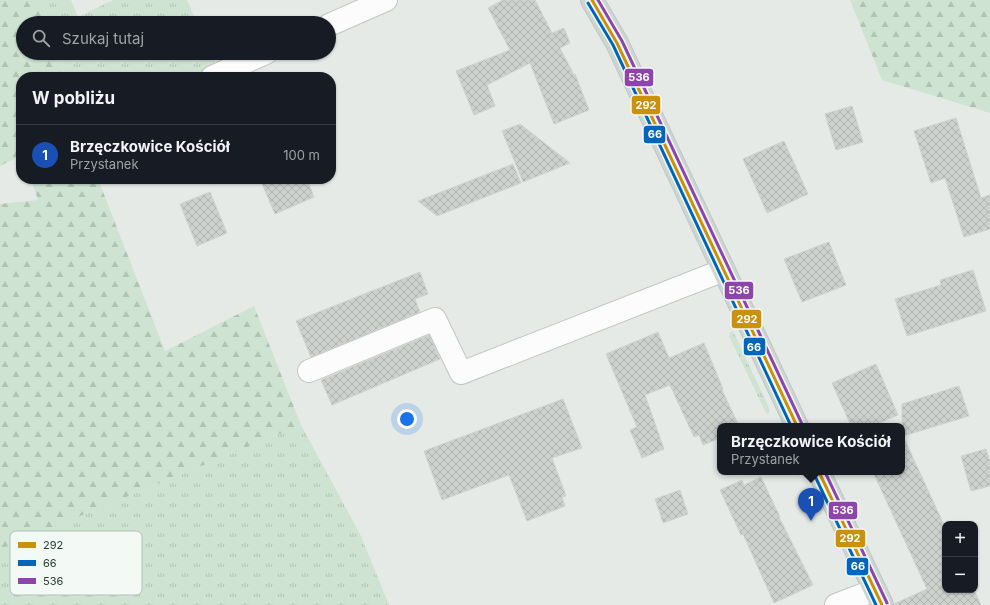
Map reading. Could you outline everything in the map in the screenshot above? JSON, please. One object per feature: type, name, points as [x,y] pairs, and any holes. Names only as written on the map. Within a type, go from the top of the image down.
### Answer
[{"type":"main road","points":[[592,0],[617,43],[796,423]]},
{"type":"main road","points":[[820,475],[879,597]]},
{"type":"street","points":[[336,22],[386,0]]},
{"type":"street","points":[[223,72],[250,60]]},
{"type":"street","points":[[309,371],[435,319],[462,373],[724,270]]},
{"type":"street","points":[[836,605],[879,597]]},
{"type":"green space","points":[[0,0],[40,0],[47,16],[16,16],[16,60],[61,60],[64,72],[16,72],[16,158],[0,166]]},
{"type":"green space","points":[[40,0],[71,0],[78,16],[47,16]]},
{"type":"green space","points":[[113,0],[187,0],[194,16],[80,16]]},
{"type":"green space","points":[[850,0],[990,0],[990,113],[882,80]]},
{"type":"green space","points":[[61,60],[214,60],[218,68],[208,72],[64,72]]},
{"type":"green space","points":[[33,184],[100,184],[165,351],[254,306],[301,425],[44,531],[10,531],[10,545],[0,549],[0,204],[38,200]]},
{"type":"green space","points":[[733,331],[770,410],[767,415],[729,336],[730,332]]},
{"type":"green space","points":[[301,425],[361,536],[389,605],[0,605],[0,549],[10,545],[10,595],[142,595],[142,531],[44,531]]},
{"type":"building","points":[[503,0],[535,0],[552,33],[564,28],[570,43],[560,48],[574,75],[575,74],[589,110],[554,124],[530,63],[487,85],[495,106],[474,115],[456,71],[510,50],[488,8]]},
{"type":"building","points":[[852,106],[863,142],[836,150],[825,114]]},
{"type":"building","points":[[956,118],[981,198],[990,195],[990,229],[964,237],[945,178],[931,183],[914,131]]},
{"type":"building","points":[[520,124],[570,163],[523,182],[502,131]]},
{"type":"building","points":[[784,141],[808,194],[767,213],[743,159]]},
{"type":"building","points":[[513,164],[521,183],[437,216],[418,201]]},
{"type":"building","points":[[262,184],[309,184],[314,197],[275,214]]},
{"type":"building","points":[[210,192],[227,233],[197,246],[180,204]]},
{"type":"building","points":[[829,242],[846,285],[802,302],[784,259]]},
{"type":"building","points":[[973,270],[986,311],[907,336],[895,299],[941,285],[940,280]]},
{"type":"building","points":[[420,272],[428,294],[415,299],[420,312],[311,357],[296,321]]},
{"type":"building","points":[[658,332],[669,358],[704,343],[723,389],[722,390],[738,423],[717,423],[717,439],[703,445],[699,435],[694,437],[670,385],[645,395],[664,449],[642,458],[630,430],[637,427],[606,354]]},
{"type":"building","points":[[429,335],[440,359],[332,405],[321,380]]},
{"type":"building","points":[[876,364],[898,415],[879,423],[850,423],[832,383]]},
{"type":"building","points":[[959,386],[969,416],[905,435],[905,423],[902,423],[902,404]]},
{"type":"building","points":[[563,399],[582,448],[552,458],[566,496],[562,497],[565,506],[527,521],[509,475],[442,500],[424,451]]},
{"type":"building","points":[[905,440],[942,521],[942,593],[975,593],[981,605],[894,604],[927,589],[874,475],[905,475]]},
{"type":"building","points":[[986,449],[990,462],[990,486],[971,491],[961,456]]},
{"type":"building","points":[[761,477],[813,585],[774,603],[743,534],[741,535],[720,490],[742,480],[744,485]]},
{"type":"building","points":[[680,490],[688,514],[663,523],[655,499]]},
{"type":"transit line","name":"292","points":[[592,0],[617,43],[796,423]]},
{"type":"transit line","name":"536","points":[[598,0],[622,41],[802,423]]},
{"type":"transit line","name":"66","points":[[588,3],[613,45],[790,423]]},
{"type":"transit line","name":"66","points":[[814,475],[876,605]]},
{"type":"transit line","name":"292","points":[[820,475],[882,605]]},
{"type":"transit line","name":"536","points":[[826,475],[887,603]]},
{"type":"place","name":"Brzęczkowice Kościół","points":[[811,521]]}]
